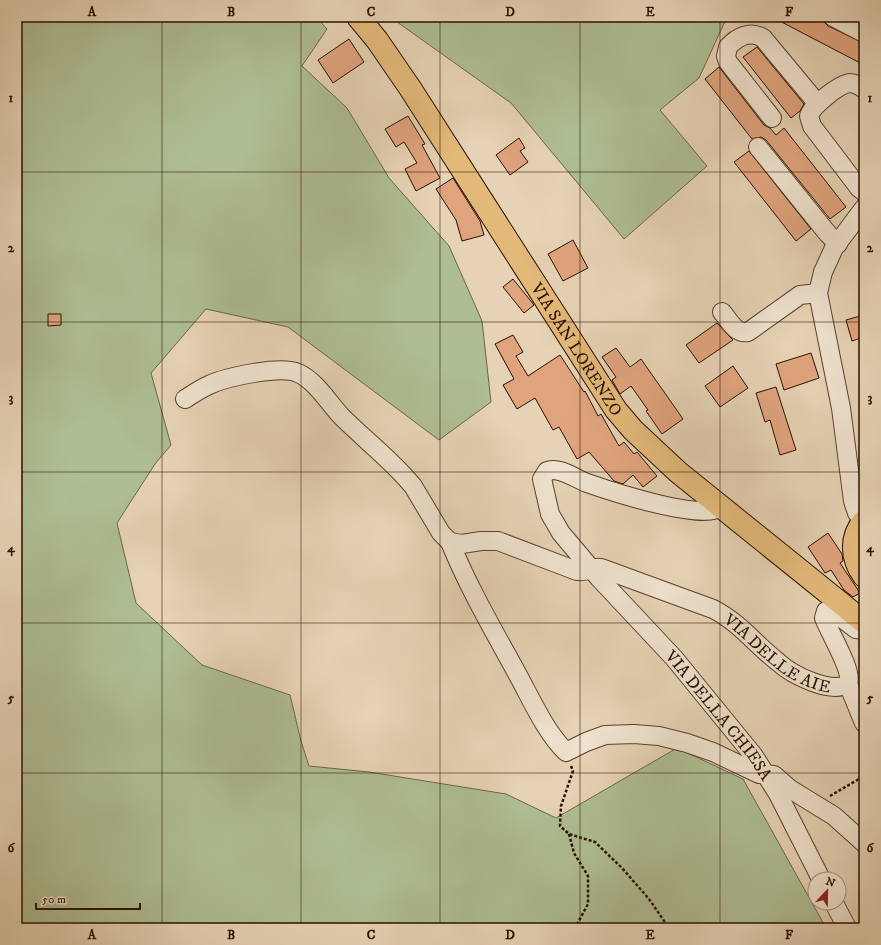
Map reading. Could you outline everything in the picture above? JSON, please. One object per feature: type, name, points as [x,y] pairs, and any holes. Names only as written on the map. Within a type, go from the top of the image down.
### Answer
[{"type":"main road","name":"VIA SAN LORENZO","points":[[358,17],[377,40],[410,88],[616,410],[654,450],[721,507],[864,622]]},
{"type":"main road","points":[[864,520],[857,531],[854,544],[855,558],[864,576]]},
{"type":"street","points":[[833,17],[864,33]]},
{"type":"street","points":[[772,118],[728,62],[726,56],[728,47],[745,35],[754,34],[763,38],[817,104]]},
{"type":"street","points":[[864,89],[852,83],[846,84],[817,104],[809,116],[812,126],[859,188],[864,192]]},
{"type":"street","points":[[758,147],[828,234],[838,244]]},
{"type":"street","points":[[863,213],[838,244],[827,261],[818,293],[841,408],[853,501],[857,513],[864,520]]},
{"type":"street","points":[[722,312],[736,330],[740,332],[748,332],[800,295],[818,293]]},
{"type":"street","points":[[185,399],[196,391],[223,380],[250,374],[286,370],[299,373],[313,384],[343,417],[405,477],[416,490],[441,533],[450,542],[462,572],[539,713],[558,744],[566,752],[605,735],[634,734],[659,736],[687,743],[713,752],[751,770],[774,775],[790,789],[834,816],[864,843]]},
{"type":"street","name":"VIA DELLA CHIESA","points":[[721,507],[718,510],[708,512],[671,507],[587,483],[560,471],[547,471],[543,476],[542,483],[550,514],[561,533],[674,658],[767,774],[817,871]]},
{"type":"street","name":"VIA DELLE AIE","points":[[450,542],[462,544],[485,540],[498,541],[577,571],[586,572],[593,569],[602,568],[627,576],[722,614],[741,628],[778,662],[798,675],[834,688],[839,688],[848,684],[850,676],[828,629],[824,618],[824,612],[831,610],[856,629],[864,630]]},
{"type":"street","points":[[848,684],[864,723]]},
{"type":"street","points":[[838,911],[847,928]]},
{"type":"path","points":[[566,752],[573,771],[561,806],[560,826],[569,834],[595,842],[622,868],[649,899],[669,928]]},
{"type":"path","points":[[819,806],[826,798],[864,776]]},
{"type":"path","points":[[569,834],[574,853],[588,876],[588,904],[575,928]]},
{"type":"green space","points":[[17,17],[316,17],[327,29],[302,66],[347,108],[389,178],[449,246],[482,321],[491,402],[439,440],[288,327],[206,309],[151,373],[171,445],[155,464],[117,523],[136,603],[202,665],[290,695],[301,741],[309,766],[369,772],[506,794],[556,818],[677,748],[743,779],[807,894],[807,911],[817,911],[826,928],[17,928]]},
{"type":"green space","points":[[390,17],[727,17],[699,78],[660,110],[707,166],[624,239],[511,103]]},
{"type":"building","points":[[772,17],[823,17],[824,22],[828,26],[864,43],[864,65]]},
{"type":"building","points":[[349,39],[364,62],[333,83],[318,60]]},
{"type":"building","points":[[757,47],[804,104],[800,111],[791,118],[743,57]]},
{"type":"building","points":[[719,67],[764,125],[770,128],[776,135],[784,128],[846,207],[830,219],[766,140],[761,137],[752,139],[705,79]]},
{"type":"building","points":[[408,116],[425,144],[422,145],[440,178],[416,191],[405,169],[417,163],[404,142],[396,147],[385,129]]},
{"type":"building","points":[[519,138],[525,148],[520,151],[528,162],[510,175],[496,155]]},
{"type":"building","points":[[749,151],[811,229],[796,241],[734,162]]},
{"type":"building","points":[[453,178],[480,221],[484,235],[462,241],[456,220],[436,189]]},
{"type":"building","points":[[573,240],[588,268],[563,281],[548,254]]},
{"type":"building","points":[[513,279],[534,305],[524,313],[503,287]]},
{"type":"building","points":[[48,314],[61,314],[61,325],[48,326]]},
{"type":"building","points":[[864,315],[864,337],[852,341],[846,320]]},
{"type":"building","points":[[717,323],[733,340],[699,363],[686,345]]},
{"type":"building","points":[[513,335],[523,352],[516,356],[528,376],[560,355],[584,392],[585,391],[598,416],[601,414],[619,446],[624,442],[634,454],[637,452],[657,476],[643,487],[633,475],[623,484],[614,481],[589,452],[577,459],[559,427],[553,430],[535,398],[517,409],[503,385],[514,379],[495,344]]},
{"type":"building","points":[[616,348],[630,367],[641,359],[683,419],[662,434],[646,411],[648,410],[631,386],[620,394],[612,380],[616,377],[602,357]]},
{"type":"building","points":[[811,353],[819,378],[784,390],[776,364]]},
{"type":"building","points":[[733,366],[748,388],[720,407],[705,386]]},
{"type":"building","points":[[776,387],[796,450],[780,455],[770,420],[765,422],[756,393]]},
{"type":"building","points":[[828,533],[842,554],[843,561],[840,563],[860,593],[853,597],[844,590],[831,570],[825,573],[808,547]]}]
